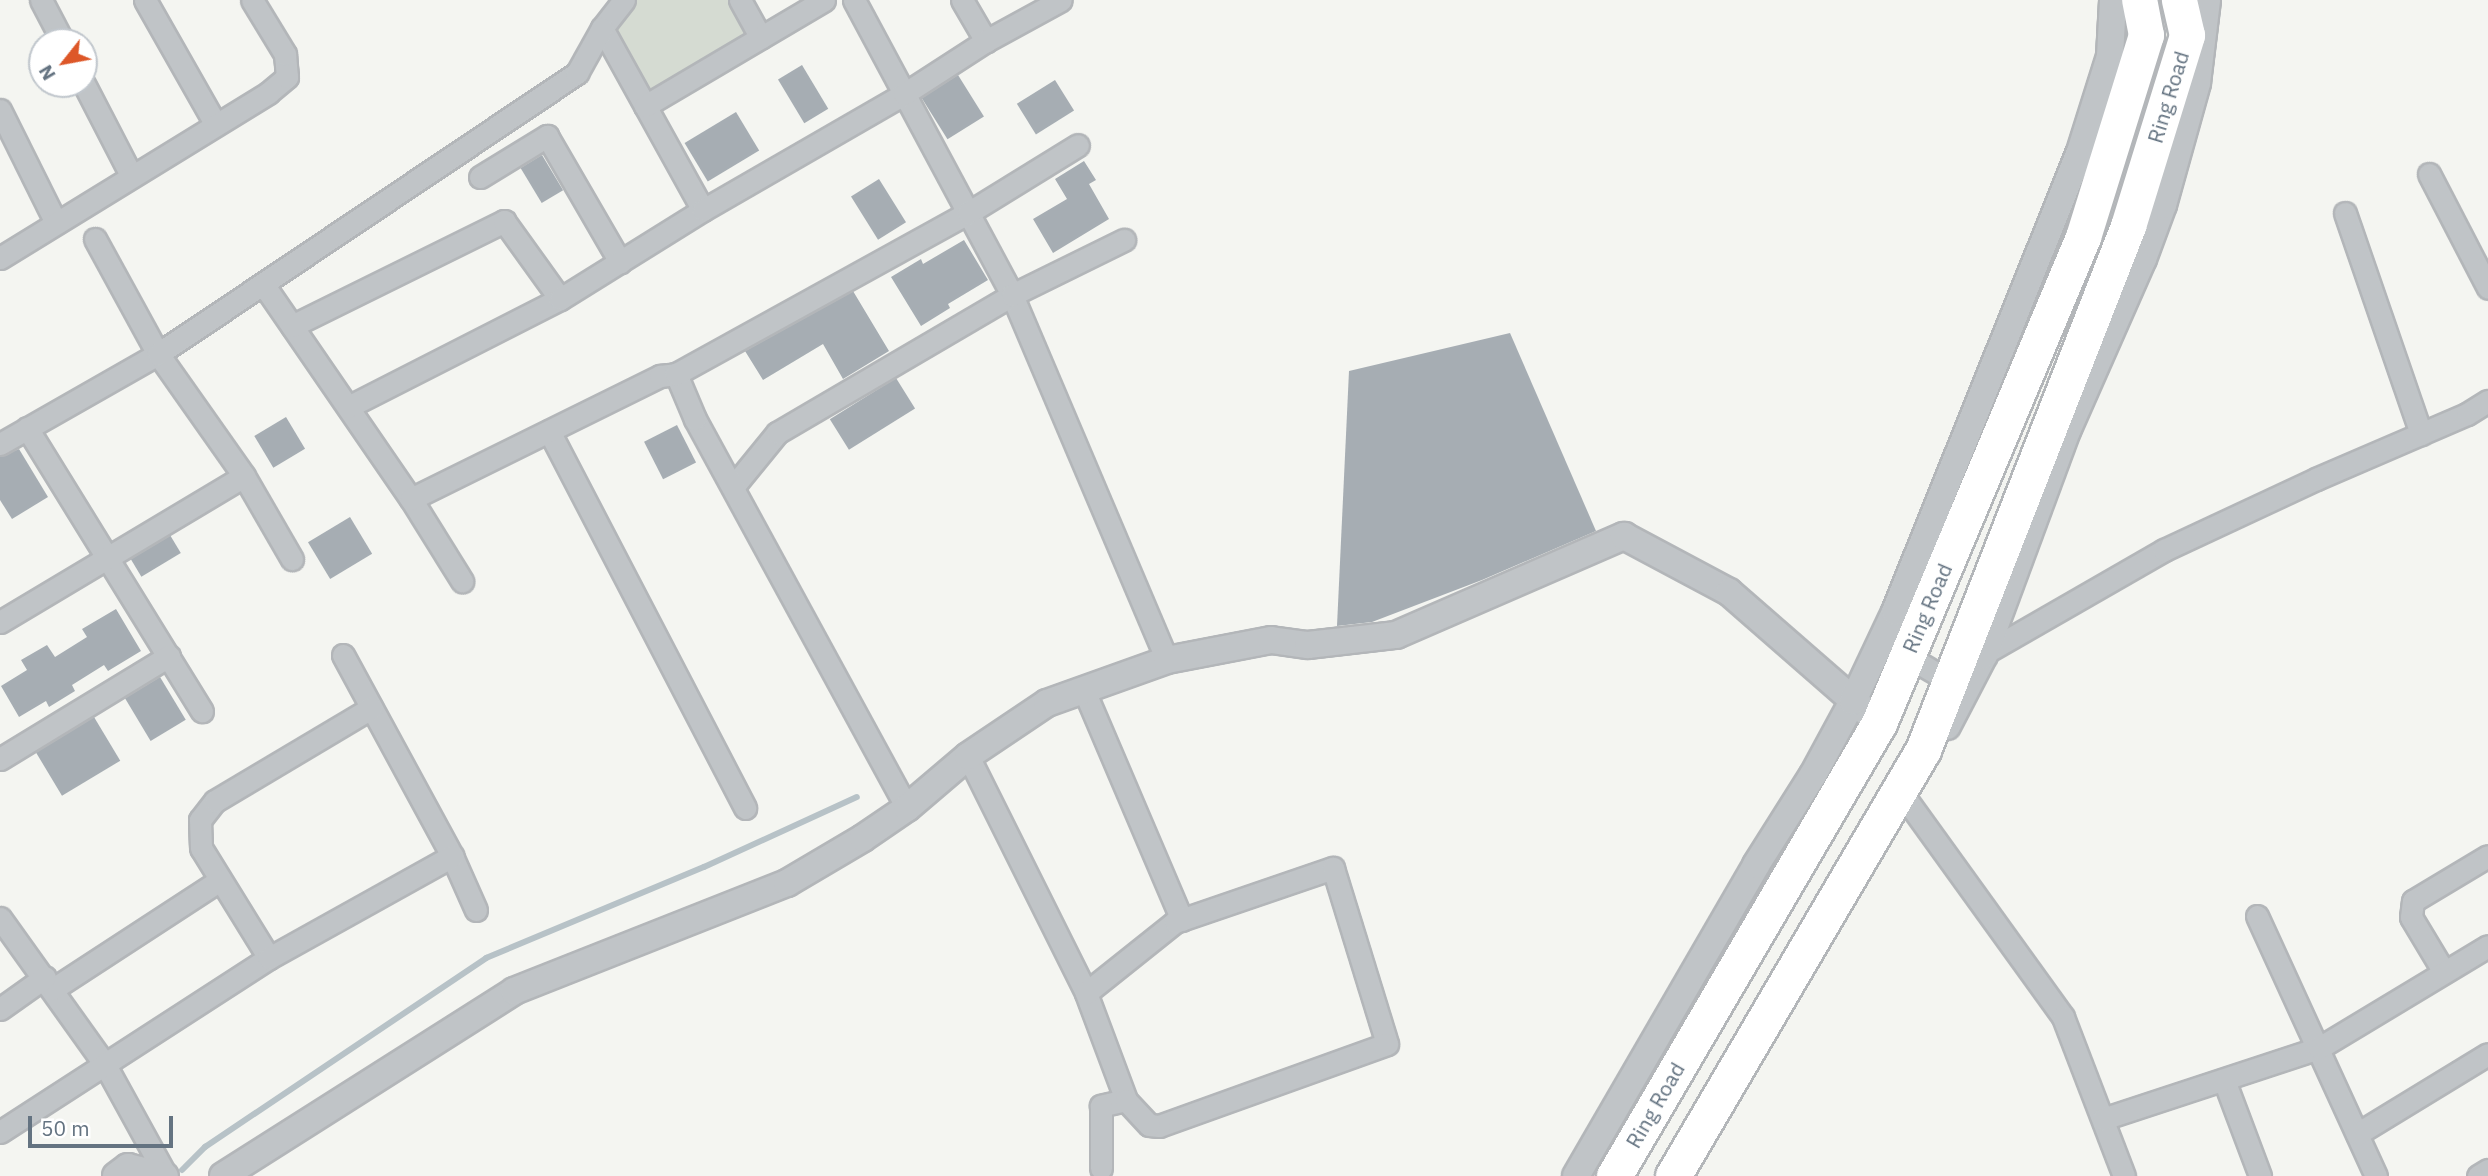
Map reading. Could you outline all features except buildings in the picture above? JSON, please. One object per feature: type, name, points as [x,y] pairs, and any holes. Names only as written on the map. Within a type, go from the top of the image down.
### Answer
[{"type":"highway","name":"Ring Road","points":[[1614,1176],[1866,712],[1907,656],[2083,237],[2146,35],[2139,0]]},
{"type":"highway","name":"Ring Road","points":[[1672,1176],[1923,750],[1965,667],[2139,232],[2187,35],[2179,0]]},
{"type":"street","points":[[41,0],[55,28]]},
{"type":"street","points":[[145,0],[215,123]]},
{"type":"street","points":[[0,258],[215,123],[268,93],[287,77],[285,54],[252,0]]},
{"type":"street","points":[[0,444],[158,354],[577,73],[602,28],[624,0]]},
{"type":"street","points":[[740,0],[761,38]]},
{"type":"street","points":[[645,106],[824,0]]},
{"type":"street","points":[[854,0],[1012,295],[1167,660]]},
{"type":"street","points":[[962,0],[986,41]]},
{"type":"street","points":[[348,407],[560,299],[703,210],[905,94],[986,41],[1060,0]]},
{"type":"street","points":[[1576,1176],[1756,865],[1814,775],[1866,712],[1895,612],[2080,152],[2110,56],[2113,0]]},
{"type":"street","points":[[2139,232],[2163,205],[2197,83],[2207,0]]},
{"type":"street","points":[[602,28],[703,210]]},
{"type":"street","points":[[92,98],[131,175]]},
{"type":"street","points":[[0,110],[56,223]]},
{"type":"street","points":[[480,177],[547,136],[621,262]]},
{"type":"street","points":[[411,499],[660,376],[676,374],[968,213],[1078,145]]},
{"type":"street","points":[[2428,174],[2488,288]]},
{"type":"street","points":[[2345,213],[2421,434]]},
{"type":"street","points":[[292,326],[505,221],[560,299]]},
{"type":"street","points":[[94,239],[158,354],[244,476],[292,559]]},
{"type":"street","points":[[733,487],[777,433],[1012,295],[1124,240]]},
{"type":"street","points":[[263,284],[411,499],[462,580]]},
{"type":"street","points":[[676,374],[695,419],[907,808]]},
{"type":"street","points":[[1693,1176],[1908,802],[1965,667],[2164,550],[2488,401]]},
{"type":"street","points":[[27,428],[110,557],[202,711]]},
{"type":"street","points":[[550,431],[746,808]]},
{"type":"street","points":[[0,622],[244,476]]},
{"type":"street","points":[[223,1176],[514,991],[764,893],[863,838],[907,808],[968,757],[1047,703],[1167,660],[1271,640],[1308,645],[1396,635],[1624,536],[1729,592],[1866,712]]},
{"type":"street","points":[[343,655],[452,856],[476,910]]},
{"type":"street","points":[[0,759],[169,656]]},
{"type":"street","points":[[1907,656],[1965,667]]},
{"type":"street","points":[[1083,688],[1182,920]]},
{"type":"street","points":[[270,958],[201,848],[200,820],[215,801],[371,708]]},
{"type":"street","points":[[968,757],[1086,993],[1126,1100],[1149,1125],[1159,1126],[1387,1044],[1333,868],[1182,920],[1086,993]]},
{"type":"street","points":[[1908,802],[2063,1017],[2124,1176]]},
{"type":"street","points":[[0,1132],[270,958],[452,856]]},
{"type":"street","points":[[2444,972],[2411,917],[2413,901],[2488,856]]},
{"type":"street","points":[[0,1009],[49,983],[220,880]]},
{"type":"street","points":[[2257,916],[2376,1176]]},
{"type":"street","points":[[0,918],[104,1063],[166,1176]]},
{"type":"street","points":[[2103,1119],[2319,1048],[2488,946]]},
{"type":"street","points":[[2357,1134],[2488,1054]]},
{"type":"street","points":[[2224,1080],[2260,1176]]},
{"type":"street","points":[[1101,1168],[1101,1106],[1126,1100]]},
{"type":"street","points":[[116,1176],[128,1167],[166,1176]]},
{"type":"street","points":[[2478,1176],[2488,1170]]},
{"type":"shaded area","points":[[630,0],[733,0],[752,34],[651,96],[612,25]]},
{"type":"waterway","points":[[182,1170],[205,1147],[486,958],[704,867],[857,797]]}]
